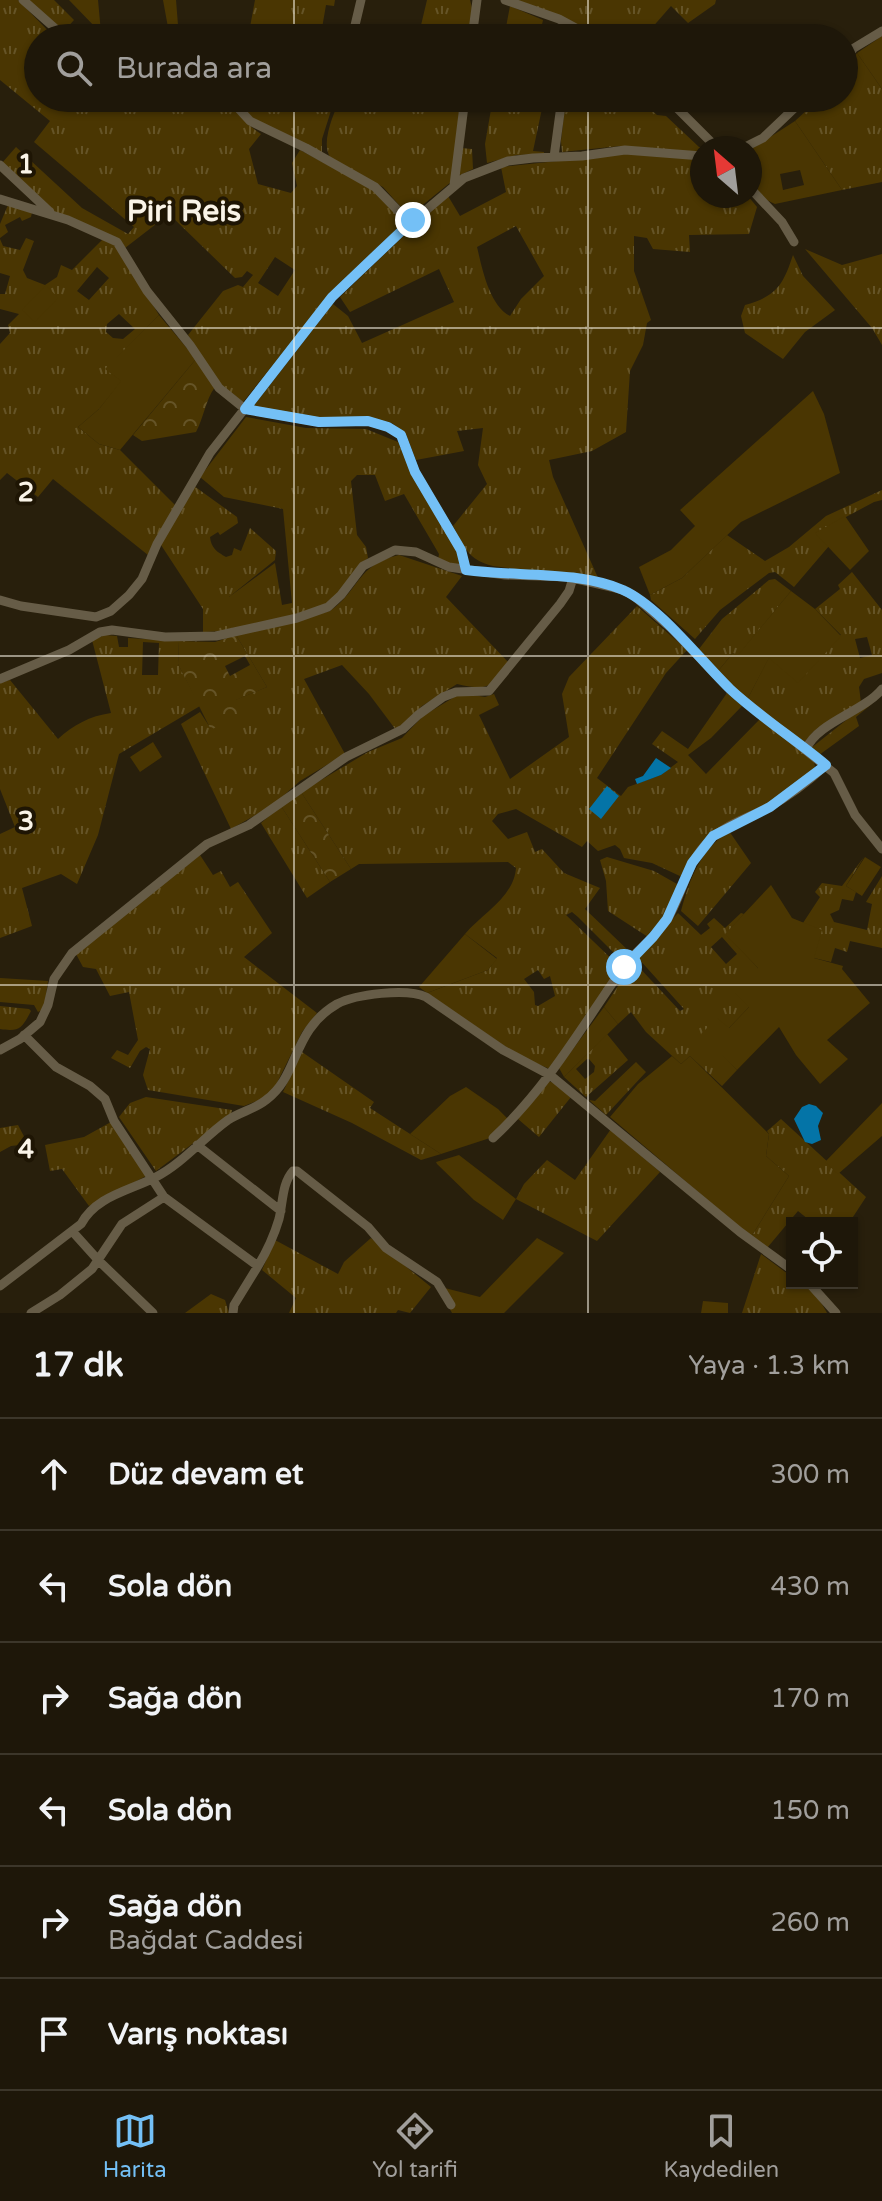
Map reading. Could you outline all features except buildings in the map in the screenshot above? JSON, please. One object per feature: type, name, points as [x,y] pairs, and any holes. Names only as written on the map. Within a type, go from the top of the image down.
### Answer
[{"type":"street","points":[[23,0],[50,24]]},
{"type":"street","points":[[355,24],[361,0]]},
{"type":"street","points":[[474,24],[477,0]]},
{"type":"street","points":[[505,0],[557,24]]},
{"type":"street","points":[[858,46],[882,31]]},
{"type":"street","points":[[242,112],[250,121],[375,187],[410,223]]},
{"type":"street","points":[[454,185],[463,112]]},
{"type":"street","points":[[554,157],[560,112]]},
{"type":"street","points":[[681,112],[705,136]]},
{"type":"street","points":[[762,138],[790,112]]},
{"type":"street","points":[[0,600],[96,617],[111,611],[135,589],[194,477],[332,297],[454,185],[477,172],[508,161],[625,150],[690,155]]},
{"type":"street","points":[[0,165],[53,215]]},
{"type":"street","points":[[0,199],[95,231],[120,246],[147,291],[219,388],[245,409],[319,422],[368,421],[401,435],[415,472],[461,550],[466,570]]},
{"type":"street","points":[[762,201],[782,222],[794,242]]},
{"type":"street","points":[[0,679],[69,650],[100,632],[112,630],[165,637],[216,636],[297,618],[328,607],[363,566],[395,550],[416,552],[449,567],[466,570],[573,578],[633,595],[694,650],[732,691],[834,773],[855,815],[882,849]]},
{"type":"street","points":[[0,1050],[40,1022],[54,979],[64,963],[138,898],[207,844],[249,825],[346,757],[403,729],[443,697],[456,692],[489,691],[560,604],[573,578]]},
{"type":"street","points":[[96,617],[100,632]]},
{"type":"street","points":[[806,749],[816,735],[873,700],[882,689]]},
{"type":"street","points":[[493,1138],[519,1114],[550,1075],[624,967],[667,919],[692,863],[703,847],[726,828],[770,807],[826,765]]},
{"type":"street","points":[[0,1286],[81,1224],[88,1210],[153,1178],[231,1118],[264,1103],[275,1093],[310,1025],[339,1003],[356,997],[418,993],[503,1050],[550,1075],[726,1221],[786,1266]]},
{"type":"street","points":[[24,1035],[56,1067],[99,1093],[164,1197],[258,1266]]},
{"type":"street","points":[[197,1145],[281,1211]]},
{"type":"street","points":[[233,1313],[234,1305],[268,1250],[288,1177],[293,1171],[368,1227],[386,1248],[437,1282],[451,1305]]},
{"type":"street","points":[[31,1313],[60,1295],[99,1261],[122,1224],[164,1197]]},
{"type":"street","points":[[72,1231],[153,1313]]},
{"type":"street","points":[[814,1289],[836,1313]]},
{"type":"green space","points":[[0,0],[18,0],[41,24],[24,24],[24,100],[0,80]]},
{"type":"green space","points":[[28,0],[54,0],[74,20],[70,24],[54,24]]},
{"type":"green space","points":[[69,0],[98,0],[100,24],[92,24]]},
{"type":"green space","points":[[163,0],[176,0],[178,24],[167,24]]},
{"type":"green space","points":[[255,0],[335,0],[334,6],[326,5],[323,24],[251,24]]},
{"type":"green space","points":[[427,0],[470,0],[470,24],[421,24]]},
{"type":"green space","points":[[513,0],[716,0],[715,4],[688,23],[671,6],[655,24],[573,24]]},
{"type":"green space","points":[[510,6],[543,20],[542,24],[507,24]]},
{"type":"green space","points":[[882,36],[882,89],[858,54]]},
{"type":"green space","points":[[858,54],[882,89],[882,182],[842,190],[795,121],[805,112],[858,112]]},
{"type":"green space","points":[[39,112],[237,112],[261,134],[249,149],[258,184],[291,193],[297,186],[292,163],[300,150],[373,189],[405,221],[335,288],[243,402],[219,383],[188,335],[223,291],[238,285],[243,287],[253,275],[247,271],[242,277],[235,278],[169,214],[125,248],[54,212],[2,163],[16,147],[82,208],[128,234],[134,227],[34,142],[50,121]],"holes":[[[275,257],[295,270],[278,296],[258,283]]]},
{"type":"green space","points":[[246,112],[331,112],[322,139],[322,155],[252,119]]},
{"type":"green space","points":[[335,112],[459,112],[451,182],[409,216],[383,187],[333,161],[327,147]]},
{"type":"green space","points":[[491,112],[541,112],[533,151],[544,154],[517,155],[487,163],[485,144]]},
{"type":"green space","points":[[564,112],[654,112],[666,116],[690,139],[690,151],[620,146],[562,152]]},
{"type":"green space","points":[[795,121],[842,190],[775,204],[762,196],[762,142]],"holes":[[[800,170],[804,185],[783,190],[780,174]]]},
{"type":"green space","points":[[461,148],[472,149],[473,169],[460,175],[457,173]]},
{"type":"green space","points":[[633,153],[690,159],[690,208],[757,208],[749,234],[689,235],[690,252],[653,249],[647,238],[634,236],[634,271],[651,320],[647,323],[643,345],[630,371],[626,432],[592,451],[549,460],[553,477],[599,580],[493,566],[468,552],[453,526],[487,484],[478,465],[483,428],[457,431],[464,451],[416,460],[406,434],[392,423],[370,417],[306,417],[253,407],[333,304],[348,316],[362,343],[454,302],[439,269],[350,312],[340,297],[440,201],[448,196],[460,216],[506,192],[501,167]],"holes":[[[516,226],[544,276],[521,299],[510,316],[497,304],[484,275],[477,247]]]},
{"type":"green space","points":[[8,205],[32,212],[31,217],[22,221],[20,217],[5,225],[8,232],[0,238],[0,224]]},
{"type":"green space","points":[[26,238],[34,241],[23,270],[27,278],[45,285],[57,277],[61,265],[72,270],[103,239],[116,246],[159,315],[106,369],[122,381],[99,409],[78,427],[99,444],[120,450],[176,506],[148,555],[53,479],[38,497],[7,473],[0,480],[0,344],[10,333],[8,325],[19,314],[0,309],[0,294],[5,294],[10,276],[0,273],[0,239],[3,246],[20,250]],"holes":[[[97,267],[109,278],[89,300],[77,291]],[[119,314],[135,329],[123,339],[113,338],[106,332],[107,324]]]},
{"type":"green space","points":[[805,249],[842,265],[882,254],[882,345],[872,328]]},
{"type":"green space","points":[[793,255],[803,276],[835,310],[805,332],[783,359],[745,333],[741,316],[745,305],[765,298],[777,288]]},
{"type":"green space","points":[[46,285],[58,298],[35,322],[22,310]]},
{"type":"green space","points":[[159,315],[196,359],[120,450],[99,444],[78,427],[99,409],[121,381],[105,369]]},
{"type":"green space","points":[[196,359],[215,387],[196,432],[142,441],[133,435]]},
{"type":"green space","points":[[813,391],[824,414],[840,473],[741,522],[682,578],[650,595],[639,567],[671,550],[695,526],[680,510]]},
{"type":"green space","points":[[246,417],[306,428],[366,429],[398,442],[458,553],[461,566],[438,560],[439,554],[404,494],[385,501],[375,475],[357,475],[351,481],[357,535],[366,547],[368,558],[336,596],[321,607],[289,618],[249,627],[203,632],[203,609],[161,545],[194,486],[237,517],[238,523],[220,535],[218,532],[210,537],[217,551],[226,557],[232,555],[234,548],[241,551],[250,528],[276,551],[275,560],[229,597],[275,563],[282,605],[292,603],[283,509],[224,497],[200,477]]},
{"type":"green space","points":[[882,490],[882,500],[816,533],[829,546],[794,587],[775,572],[769,573],[720,610],[695,639],[651,600],[650,595],[682,578],[727,535],[765,561],[789,547],[826,516]]},
{"type":"green space","points":[[845,516],[869,551],[850,570],[815,533]]},
{"type":"green space","points":[[399,555],[462,576],[446,597],[509,663],[488,686],[457,684],[422,706],[396,730],[342,665],[304,679],[345,754],[300,781],[273,805],[231,829],[181,724],[200,712],[211,729],[235,700],[267,687],[236,635],[330,611],[374,565]]},
{"type":"green space","points":[[852,572],[882,610],[882,673],[864,679],[859,687],[861,703],[813,732],[804,743],[747,700],[769,657],[841,635],[815,609],[840,589],[838,585]],"holes":[[[867,637],[872,655],[860,658],[855,639]]]},
{"type":"green space","points":[[775,579],[791,591],[738,656],[733,653],[718,671],[699,649],[722,619],[769,580]]},
{"type":"green space","points":[[791,591],[815,609],[841,636],[798,683],[769,658],[747,700],[718,671],[733,653],[738,655]]},
{"type":"green space","points":[[637,606],[687,650],[666,673],[597,778],[621,796],[628,787],[661,775],[678,762],[652,744],[662,731],[688,749],[727,693],[742,706],[711,738],[688,755],[706,774],[760,719],[813,759],[815,766],[812,773],[770,803],[726,825],[682,877],[652,863],[624,858],[615,845],[598,851],[587,841],[582,847],[516,809],[498,814],[492,821],[508,839],[527,832],[535,852],[542,849],[564,873],[600,888],[585,909],[632,954],[623,962],[572,912],[566,915],[621,968],[550,1069],[519,1056],[427,993],[488,970],[497,958],[465,934],[504,896],[516,868],[508,862],[359,864],[351,869],[301,792],[368,752],[402,738],[423,716],[461,693],[485,697],[494,694],[499,705],[479,715],[510,779],[569,737],[562,694],[569,677]],"holes":[[[538,970],[544,979],[550,976],[555,996],[538,1006],[535,1005],[534,992],[524,979]]]},
{"type":"green space","points":[[105,635],[117,636],[119,647],[128,647],[128,638],[179,641],[178,664],[200,706],[119,754],[98,835],[77,884],[61,874],[22,888],[32,926],[0,938],[0,834],[15,827],[0,789],[0,683],[10,680],[58,739],[82,722],[111,713],[92,640]],"holes":[[[143,642],[159,643],[158,675],[142,675]]]},
{"type":"green space","points":[[236,635],[267,687],[236,700],[242,712],[211,730],[178,664],[179,641],[215,642]],"holes":[[[245,656],[250,665],[230,676],[225,666]]]},
{"type":"green space","points":[[873,703],[856,717],[859,726],[819,755],[811,748],[854,714]]},
{"type":"green space","points":[[153,742],[162,757],[140,772],[130,757]]},
{"type":"green space","points":[[301,792],[351,869],[330,882],[281,806]]},
{"type":"green space","points":[[281,806],[330,882],[307,898],[261,823]]},
{"type":"green space","points":[[729,831],[751,863],[698,926],[681,911],[684,899],[703,856]]},
{"type":"green space","points":[[200,855],[213,875],[221,871],[230,887],[238,882],[272,933],[244,957],[317,1013],[302,1032],[273,1091],[244,1106],[148,1090],[143,1075],[150,1049],[146,1047],[130,1068],[111,1058],[117,1050],[128,1055],[138,1040],[129,992],[110,996],[96,969],[83,967],[76,954]]},
{"type":"green space","points":[[607,857],[654,871],[677,884],[672,906],[648,937],[608,911],[606,881],[600,860]]},
{"type":"green space","points":[[864,857],[846,886],[856,892],[853,901],[842,899],[839,910],[830,914],[834,922],[867,930],[872,904],[866,902],[882,876],[882,948],[850,941],[847,952],[835,948],[831,962],[814,958],[803,923],[820,897],[815,892],[822,883],[842,886]]},
{"type":"green space","points":[[865,857],[881,867],[862,896],[846,886]]},
{"type":"green space","points":[[771,885],[792,918],[822,930],[814,958],[843,966],[842,969],[870,1003],[827,1040],[848,1059],[820,1084],[796,1055],[779,1027],[737,1070],[701,1034],[717,1018],[729,1028],[749,1007],[734,992],[758,968],[725,934]]},
{"type":"green space","points":[[678,913],[701,935],[710,928],[707,924],[714,918],[725,928],[741,913],[744,914],[726,934],[758,968],[749,1007],[728,1029],[702,1033],[737,1070],[722,1086],[690,1056],[681,1064],[646,1032],[631,1012],[618,1024],[604,1007],[634,962],[680,1011],[684,1009],[638,958]],"holes":[[[722,937],[737,954],[726,964],[711,947]]]},
{"type":"green space","points":[[465,934],[497,959],[488,970],[427,993],[419,987]]},
{"type":"green space","points":[[0,978],[48,981],[44,1009],[38,1012],[34,1005],[0,1002]]},
{"type":"green space","points":[[0,1006],[31,1011],[20,1028],[0,1029]]},
{"type":"green space","points":[[604,1007],[618,1024],[564,1077],[559,1068]]},
{"type":"green space","points":[[607,1034],[628,1060],[586,1097],[564,1077]],"holes":[[[589,1059],[595,1066],[594,1072],[585,1079],[576,1069]]]},
{"type":"green space","points":[[302,1052],[374,1102],[370,1108],[441,1154],[421,1160],[352,1123],[283,1092]]},
{"type":"green space","points":[[672,1056],[681,1064],[690,1056],[769,1134],[766,1156],[789,1176],[751,1237],[610,1117],[638,1084]]},
{"type":"green space","points":[[636,1062],[646,1072],[606,1115],[589,1100],[595,1101]]},
{"type":"green space","points":[[548,1081],[571,1097],[539,1137],[518,1119]]},
{"type":"green space","points":[[466,1087],[509,1120],[490,1138],[441,1154],[410,1134],[450,1096]]},
{"type":"green space","points":[[146,1097],[232,1110],[231,1115],[156,1171],[119,1117],[130,1103]]},
{"type":"green space","points":[[882,1103],[882,1136],[838,1174],[825,1162]]},
{"type":"green space","points":[[781,1119],[866,1197],[853,1217],[806,1217],[798,1211],[793,1217],[786,1217],[786,1225],[767,1248],[751,1237],[789,1176],[766,1156],[767,1131]]},
{"type":"green space","points":[[111,1122],[146,1176],[89,1206],[62,1169],[50,1171],[45,1145],[84,1137]]},
{"type":"green space","points":[[18,1125],[28,1144],[11,1146],[0,1152],[0,1128]]},
{"type":"green space","points":[[611,1129],[660,1172],[597,1241],[516,1199],[524,1184],[547,1160],[575,1180]]},
{"type":"green space","points":[[459,1155],[516,1199],[503,1220],[474,1200],[436,1162]]},
{"type":"green space","points":[[371,1238],[431,1287],[410,1313],[398,1310],[396,1313],[289,1313],[296,1298],[262,1270],[275,1240],[338,1274],[344,1262]]},
{"type":"green space","points":[[537,1238],[564,1253],[504,1313],[452,1313],[437,1286],[480,1297]]},
{"type":"green space","points":[[761,1254],[786,1273],[786,1289],[807,1289],[827,1313],[742,1313]]},
{"type":"green space","points":[[211,1294],[225,1300],[229,1313],[185,1313]]},
{"type":"green space","points":[[703,1301],[728,1303],[728,1313],[701,1313]]},
{"type":"water","points":[[656,758],[671,768],[637,784],[635,779],[643,776]]},
{"type":"water","points":[[607,786],[619,796],[601,819],[589,809]]},
{"type":"water","points":[[809,1104],[823,1113],[818,1126],[821,1140],[812,1144],[805,1142],[794,1119],[802,1107]]},
{"type":"district","name":"Piri Reis","points":[[184,211]]},
{"type":"route","points":[[413,220],[332,297],[245,409],[319,422],[368,421],[388,427],[401,435],[415,472],[461,550],[466,570],[568,577],[633,595],[694,650],[732,691],[826,765],[770,807],[713,836],[692,863],[667,919],[624,967]]}]
